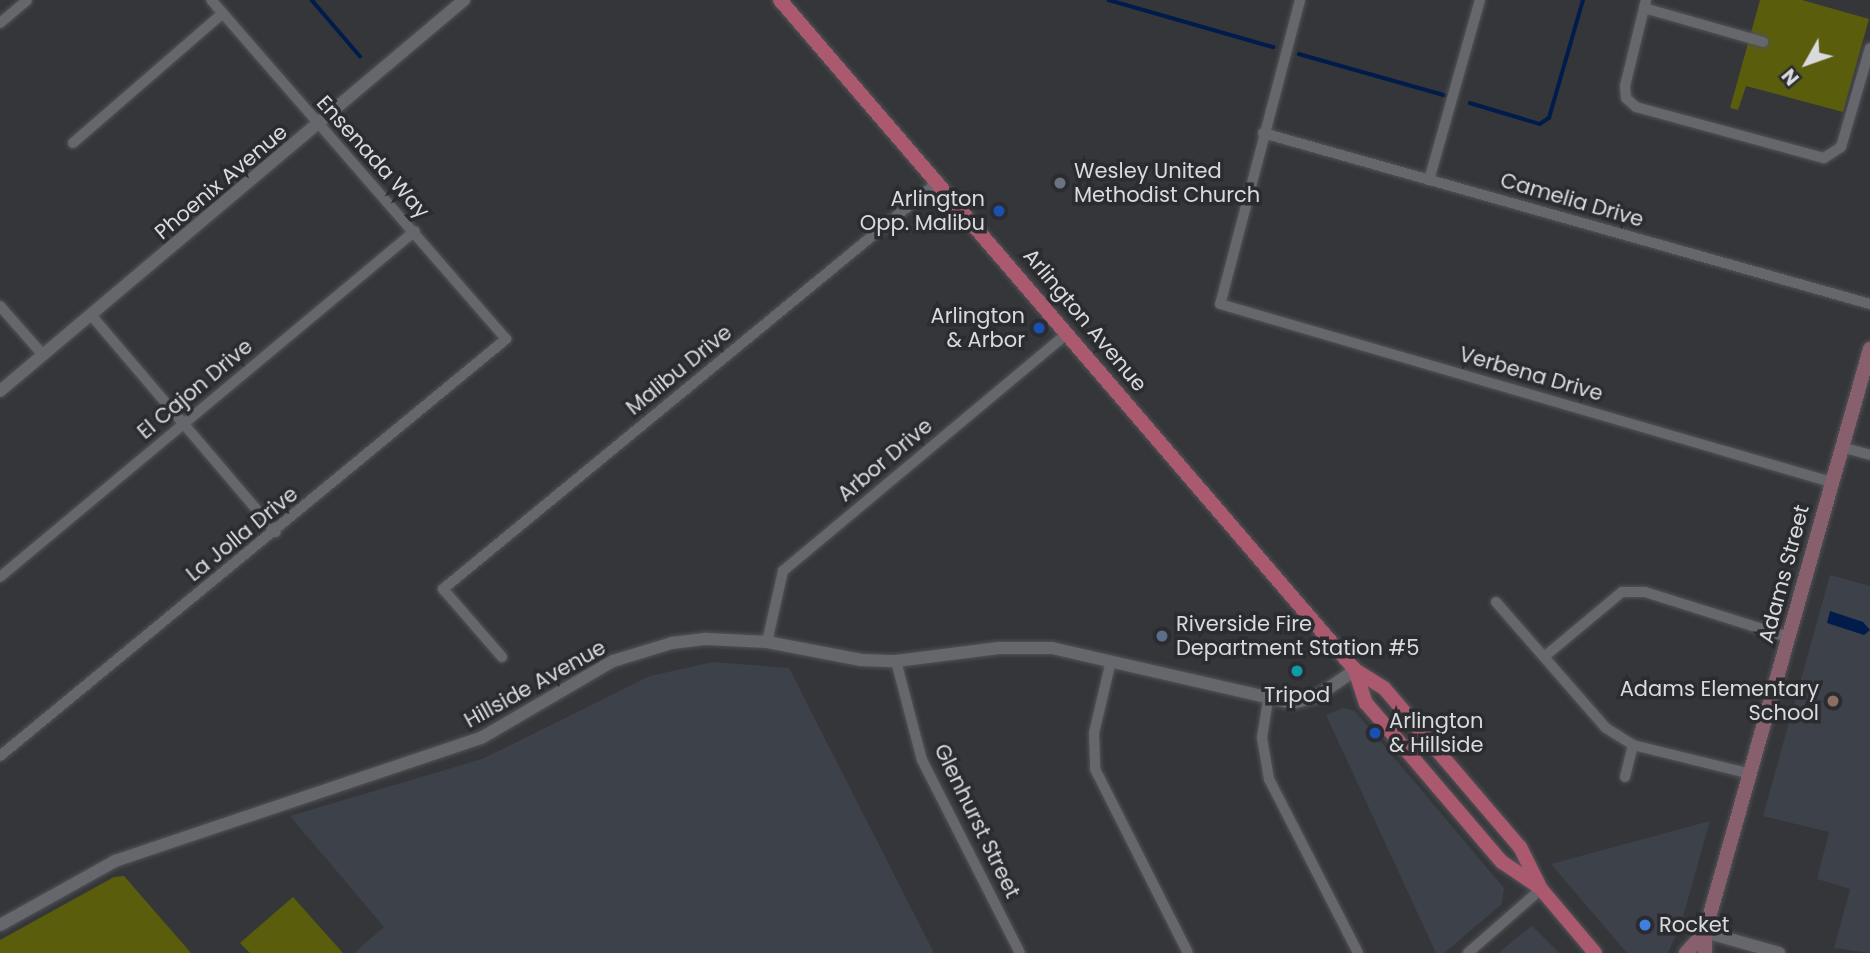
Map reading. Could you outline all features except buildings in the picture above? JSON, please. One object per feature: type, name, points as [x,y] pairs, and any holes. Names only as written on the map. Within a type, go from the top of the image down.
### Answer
[{"type":"main road","name":"Arlington Avenue","points":[[780,0],[939,181],[1355,670],[1384,688],[1520,847],[1541,889],[1595,953]]},
{"type":"main road","name":"Adams Street","points":[[1705,953],[1705,932],[1870,349]]},
{"type":"main road","name":"Arlington Avenue","points":[[1355,670],[1366,703],[1502,862],[1541,889]]},
{"type":"main road","name":"Adams Street","points":[[1686,953],[1705,932]]},
{"type":"street","points":[[0,23],[27,0]]},
{"type":"street","name":"Ensenada Way","points":[[211,0],[308,114],[322,124],[415,231],[506,340]]},
{"type":"street","name":"Phoenix Avenue","points":[[0,391],[322,124],[464,0]]},
{"type":"street","points":[[1263,133],[1300,0]]},
{"type":"street","points":[[1429,180],[1480,0]]},
{"type":"street","points":[[1763,42],[1645,4],[1626,98],[1636,107],[1824,158],[1834,156],[1841,147],[1866,80],[1870,48]]},
{"type":"street","points":[[73,144],[223,13]]},
{"type":"street","name":"Camelia Drive","points":[[1263,133],[1870,304]]},
{"type":"street","name":"Verbena Drive","points":[[1263,133],[1220,304],[1831,482]]},
{"type":"street","name":"Malibu Drive","points":[[502,657],[443,589],[939,181]]},
{"type":"street","name":"El Cajon Drive","points":[[0,577],[415,231]]},
{"type":"street","points":[[0,306],[43,355]]},
{"type":"street","points":[[91,315],[276,532]]},
{"type":"street","name":"Arbor Drive","points":[[767,642],[783,571],[1068,333]]},
{"type":"street","name":"La Jolla Drive","points":[[0,756],[276,532],[506,340]]},
{"type":"street","points":[[1841,447],[1870,455]]},
{"type":"street","points":[[1544,657],[1622,593],[1645,592],[1788,637]]},
{"type":"street","points":[[1496,602],[1606,728],[1633,745],[1751,774]]},
{"type":"street","name":"Hillside Avenue","points":[[0,925],[115,861],[481,738],[634,653],[707,639],[767,642],[861,660],[896,661],[1025,647],[1052,648],[1268,700],[1304,702],[1355,670]]},
{"type":"street","name":"Glenhurst Street","points":[[896,661],[922,760],[1020,953]]},
{"type":"street","points":[[1111,661],[1094,733],[1095,769],[1188,953]]},
{"type":"street","points":[[1268,700],[1262,738],[1269,779],[1357,953]]},
{"type":"street","points":[[1625,777],[1633,745]]},
{"type":"street","points":[[1468,953],[1541,889]]},
{"type":"street","points":[[1705,932],[1779,953]]},
{"type":"shaded area","points":[[1760,0],[1802,0],[1869,19],[1843,112],[1746,86],[1738,110],[1730,108]]},
{"type":"shaded area","name":"Adams Elementary School","points":[[1830,575],[1870,586],[1870,953],[1834,948],[1850,889],[1817,879],[1829,832],[1763,816]]},
{"type":"shaded area","points":[[713,662],[789,668],[934,953],[354,953],[384,927],[290,816],[482,759],[650,676]]},
{"type":"shaded area","points":[[1343,708],[1355,711],[1504,888],[1502,904],[1444,953],[1436,953],[1326,715]]},
{"type":"shaded area","points":[[1710,821],[1681,924],[1668,953],[1627,953],[1551,864]]},
{"type":"shaded area","points":[[124,876],[191,953],[0,953],[0,940],[114,877]]},
{"type":"shaded area","points":[[293,897],[343,953],[250,953],[240,943]]},
{"type":"shaded area","points":[[1530,927],[1559,953],[1498,953]]},
{"type":"water","points":[[1830,611],[1863,622],[1870,630],[1864,635],[1827,623]]},
{"type":"waterway","points":[[312,0],[360,56]]},
{"type":"waterway","points":[[1109,0],[1273,47]]},
{"type":"waterway","points":[[1470,103],[1540,124],[1549,118],[1583,0]]},
{"type":"waterway","points":[[1299,54],[1444,95]]},
{"type":"place","name":"Wesley United Methodist Church","points":[[1060,183]]},
{"type":"place","name":"Arlington Opp. Malibu","points":[[999,211]]},
{"type":"place","name":"Arlington & Arbor","points":[[1039,328]]},
{"type":"place","name":"Riverside Fire Department Station #5","points":[[1162,636]]},
{"type":"place","name":"Tripod","points":[[1297,671]]},
{"type":"place","name":"Adams Elementary School","points":[[1833,701]]},
{"type":"place","name":"Arlington & Hillside","points":[[1375,733]]},
{"type":"place","name":"Rocket","points":[[1645,925]]}]
